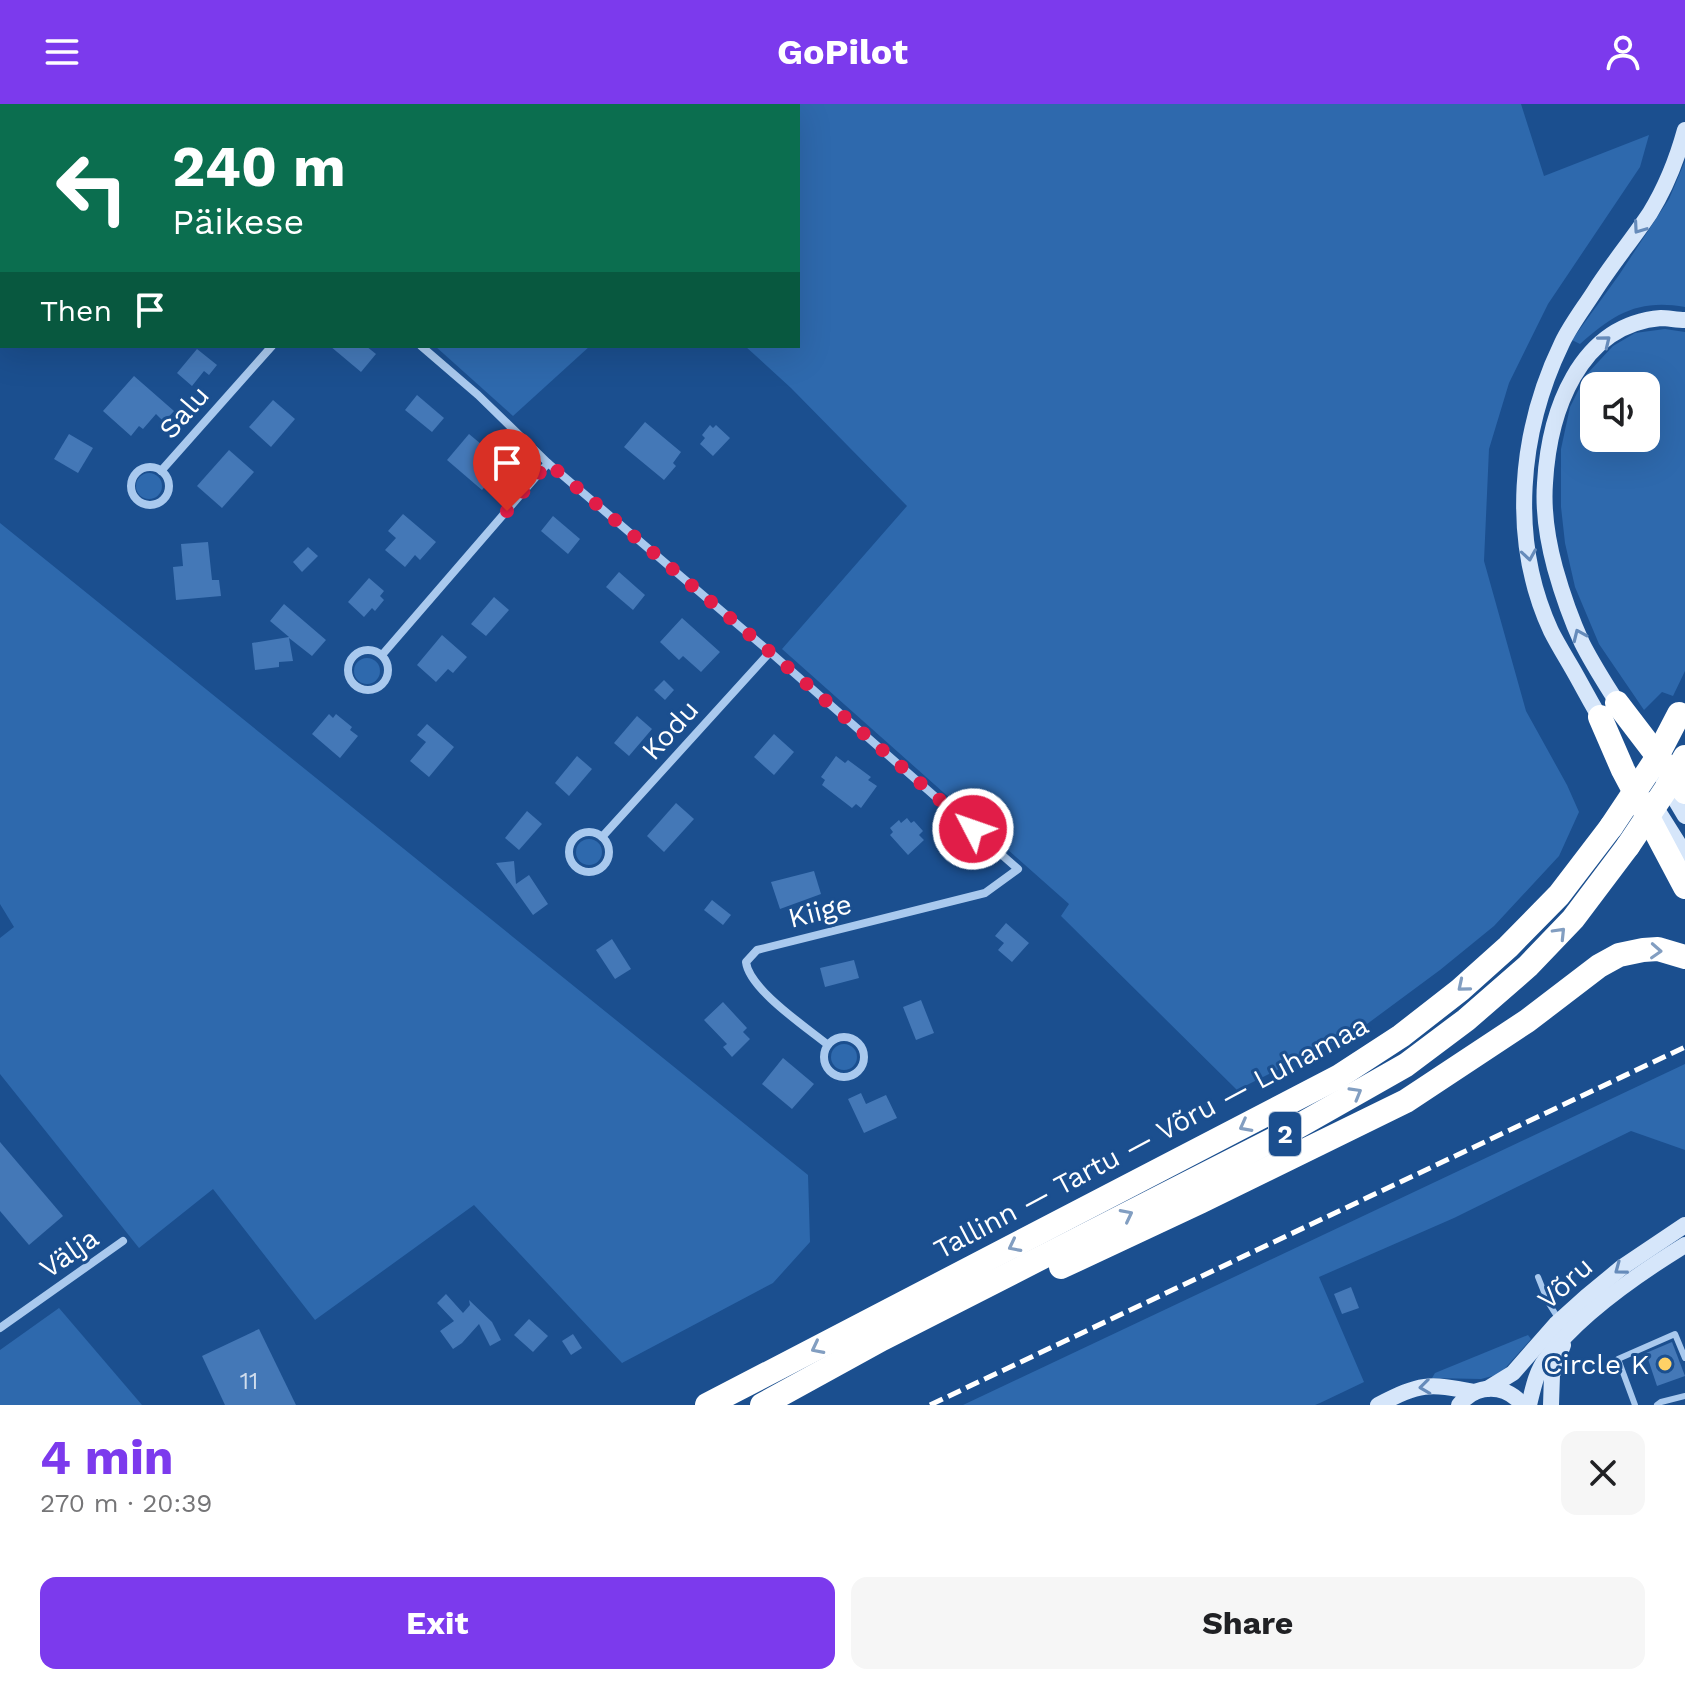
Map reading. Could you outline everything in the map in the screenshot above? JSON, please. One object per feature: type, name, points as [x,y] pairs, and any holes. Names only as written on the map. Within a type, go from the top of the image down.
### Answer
[{"type":"highway","name":"Tallinn — Tartu — Võru — Luhamaa","points":[[707,1405],[1338,1077],[1401,1036],[1460,990],[1559,895],[1611,827],[1653,764],[1682,708]]},
{"type":"highway","points":[[1608,710],[1685,792]]},
{"type":"highway","points":[[1608,710],[1623,770],[1685,887]]},
{"type":"highway","name":"Tallinn — Tartu — Võru — Luhamaa","points":[[762,1405],[882,1339],[1288,1132],[1406,1065],[1466,1020],[1528,966],[1573,919],[1628,846],[1685,757]]},
{"type":"highway","points":[[882,1339],[908,1339],[1406,1101],[1527,1021],[1599,966],[1619,955],[1658,949],[1685,957]]},
{"type":"main road","points":[[1685,130],[1676,160],[1651,211],[1563,340],[1547,377],[1533,425],[1525,477],[1524,524],[1529,563],[1551,631],[1685,816]]},
{"type":"main road","points":[[1685,320],[1662,318],[1638,323],[1614,333],[1588,355],[1570,380],[1558,408],[1545,485],[1547,520],[1565,601],[1608,710],[1685,854]]},
{"type":"main road","name":"Võru","points":[[1459,1405],[1513,1373],[1564,1328],[1621,1268],[1685,1225]]},
{"type":"main road","name":"Võru","points":[[1526,1405],[1544,1360],[1564,1328],[1585,1317],[1639,1275],[1685,1245]]},
{"type":"main road","points":[[1551,1405],[1552,1375],[1564,1328]]},
{"type":"main road","points":[[1378,1405],[1407,1390],[1426,1385],[1503,1390],[1526,1405]]},
{"type":"street","name":"Salu","points":[[161,471],[270,348]]},
{"type":"street","points":[[423,348],[478,395],[548,463],[770,652]]},
{"type":"street","points":[[382,655],[548,463]]},
{"type":"street","name":"Salu","points":[[150,467],[161,471],[168,482],[163,499],[152,505],[135,498],[131,486],[134,475],[150,467]]},
{"type":"street","points":[[367,649],[382,655],[388,668],[385,681],[367,691],[354,686],[347,674],[354,655],[367,649]]},
{"type":"street","name":"Kodu","points":[[602,837],[770,652]]},
{"type":"street","name":"Kiige","points":[[770,652],[1018,869],[985,893],[757,950],[746,962],[752,978],[763,991],[828,1045]]},
{"type":"street","name":"Kodu","points":[[590,832],[602,837],[609,854],[604,866],[586,872],[575,866],[569,854],[577,836],[590,832]]},
{"type":"street","name":"Kiige","points":[[839,1038],[852,1039],[862,1048],[864,1061],[861,1067],[845,1077],[833,1074],[825,1064],[828,1045],[839,1038]]},
{"type":"street","name":"Välja","points":[[0,1328],[123,1241]]},
{"type":"lane","points":[[1538,1277],[1548,1302],[1564,1328]]},
{"type":"lane","points":[[1635,1405],[1618,1359],[1685,1329]]},
{"type":"lane","points":[[1675,1334],[1685,1358]]},
{"type":"lane","points":[[1657,1405],[1685,1396]]},
{"type":"shaded area","points":[[800,104],[1521,104],[1544,176],[1649,135],[1640,167],[1548,304],[1509,383],[1489,449],[1484,561],[1526,711],[1579,812],[1559,856],[1494,926],[1363,1027],[1237,1090],[1061,916],[1069,904],[782,649],[907,506],[747,348],[800,348]]},
{"type":"shaded area","points":[[1685,161],[1685,307],[1640,307],[1604,324],[1580,344],[1572,340],[1669,199]]},
{"type":"shaded area","points":[[1665,329],[1685,332],[1685,671],[1673,696],[1662,692],[1644,710],[1599,644],[1575,587],[1561,507],[1561,449],[1570,407],[1580,387],[1580,452],[1660,452],[1660,372],[1589,372],[1613,346],[1635,333]]},
{"type":"shaded area","points":[[437,348],[588,348],[513,416]]},
{"type":"shaded area","points":[[149,473],[158,477],[162,486],[158,495],[149,499],[140,495],[136,486],[140,477]]},
{"type":"shaded area","points":[[0,523],[808,1175],[810,1242],[773,1283],[622,1363],[474,1205],[315,1320],[213,1189],[139,1248],[0,1074],[0,938],[14,927],[0,904]]},
{"type":"shaded area","points":[[367,658],[376,662],[380,671],[376,680],[367,684],[358,680],[354,671],[358,662]]},
{"type":"shaded area","points":[[589,839],[599,842],[602,852],[599,862],[589,865],[579,862],[576,852],[579,842]]},
{"type":"shaded area","points":[[844,1044],[853,1048],[857,1057],[853,1066],[844,1070],[835,1066],[831,1057],[835,1048]]},
{"type":"shaded area","points":[[1685,1064],[1685,1150],[1631,1131],[1454,1218],[1319,1277],[1364,1382],[1320,1403],[963,1405]]},
{"type":"shaded area","points":[[59,1308],[142,1405],[0,1405],[0,1350]]},
{"type":"shaded area","points":[[1528,1335],[1531,1339],[1500,1374],[1481,1379],[1432,1378],[1435,1373]]},
{"type":"building","points":[[332,348],[368,348],[376,354],[361,372]]},
{"type":"building","points":[[197,349],[217,365],[209,375],[204,371],[192,386],[177,373]]},
{"type":"building","points":[[134,376],[174,411],[164,422],[156,414],[143,429],[139,426],[131,436],[103,411]]},
{"type":"building","points":[[417,395],[444,418],[432,432],[405,410]]},
{"type":"building","points":[[273,400],[295,419],[271,447],[249,427]]},
{"type":"building","points":[[645,422],[681,452],[673,463],[676,466],[664,480],[624,447]]},
{"type":"building","points":[[710,425],[713,428],[716,425],[730,438],[713,456],[700,444],[705,438],[702,435]]},
{"type":"building","points":[[69,434],[93,448],[78,473],[54,459]]},
{"type":"building","points":[[469,434],[505,464],[482,490],[447,460]]},
{"type":"building","points":[[229,450],[254,472],[222,508],[197,486]]},
{"type":"building","points":[[403,514],[436,542],[420,560],[415,555],[405,567],[385,550],[396,538],[388,531]]},
{"type":"building","points":[[553,516],[580,539],[568,554],[541,531]]},
{"type":"building","points":[[208,542],[212,580],[219,580],[221,596],[176,600],[173,567],[183,566],[181,544]]},
{"type":"building","points":[[308,547],[318,556],[302,572],[293,562]]},
{"type":"building","points":[[619,572],[645,595],[633,610],[606,587]]},
{"type":"building","points":[[369,578],[384,591],[380,596],[384,600],[375,611],[372,608],[364,617],[348,602]]},
{"type":"building","points":[[494,597],[509,610],[486,636],[471,624]]},
{"type":"building","points":[[284,604],[326,640],[312,656],[289,638],[293,661],[279,662],[279,667],[255,670],[252,643],[289,637],[270,621]]},
{"type":"building","points":[[682,618],[720,652],[701,672],[683,656],[679,660],[660,642]]},
{"type":"building","points":[[442,635],[467,657],[453,673],[448,669],[436,682],[417,665]]},
{"type":"building","points":[[664,680],[674,690],[665,700],[654,690]]},
{"type":"building","points":[[329,714],[333,718],[336,714],[358,736],[340,758],[312,734]]},
{"type":"building","points":[[637,716],[652,729],[629,756],[614,743]]},
{"type":"building","points":[[427,724],[454,747],[429,777],[410,761],[426,742],[417,735]]},
{"type":"building","points":[[774,734],[794,752],[774,775],[754,757]]},
{"type":"building","points":[[577,756],[592,769],[569,796],[555,783]]},
{"type":"building","points":[[836,756],[845,763],[848,760],[871,777],[868,780],[877,786],[861,808],[856,804],[852,808],[822,785],[825,780],[821,777]]},
{"type":"building","points":[[676,803],[694,819],[664,852],[647,836]]},
{"type":"building","points":[[527,811],[542,824],[519,850],[505,838]]},
{"type":"building","points":[[907,818],[923,831],[919,835],[924,840],[908,855],[890,835],[893,832],[890,828]]},
{"type":"building","points":[[514,861],[516,884],[529,875],[548,904],[533,915],[496,863]]},
{"type":"building","points":[[814,871],[821,894],[780,909],[771,882]]},
{"type":"building","points":[[712,900],[731,915],[723,925],[704,910]]},
{"type":"building","points":[[1006,923],[1029,943],[1012,962],[998,950],[1004,943],[995,936]]},
{"type":"building","points":[[612,939],[631,969],[615,979],[596,950]]},
{"type":"building","points":[[854,960],[859,978],[825,987],[820,968]]},
{"type":"building","points":[[921,1000],[934,1033],[916,1040],[903,1007]]},
{"type":"building","points":[[723,1002],[747,1028],[743,1032],[750,1039],[732,1057],[723,1047],[727,1044],[704,1020]]},
{"type":"building","points":[[783,1058],[814,1084],[792,1109],[762,1084]]},
{"type":"building","points":[[861,1093],[866,1104],[886,1095],[897,1118],[864,1133],[848,1099]]},
{"type":"building","points":[[0,1142],[63,1216],[29,1245],[0,1211]]},
{"type":"building","points":[[1351,1287],[1359,1308],[1342,1314],[1334,1294]]},
{"type":"building","points":[[446,1294],[463,1313],[470,1305],[469,1300],[492,1322],[501,1340],[490,1346],[479,1324],[453,1349],[440,1331],[454,1321],[437,1303]]},
{"type":"building","points":[[529,1319],[548,1336],[533,1352],[514,1335]]},
{"type":"building","points":[[259,1329],[296,1405],[225,1405],[202,1356]]},
{"type":"building","points":[[573,1334],[582,1348],[571,1355],[562,1341]]},
{"type":"building","name":"Circle K","points":[[1672,1342],[1685,1376],[1657,1386],[1646,1353]]},
{"type":"railway","points":[[930,1405],[1685,1047]]},
{"type":"place","name":"Circle K","points":[[1665,1364]]},
{"type":"route","points":[[507,511],[548,463],[973,829]]}]
